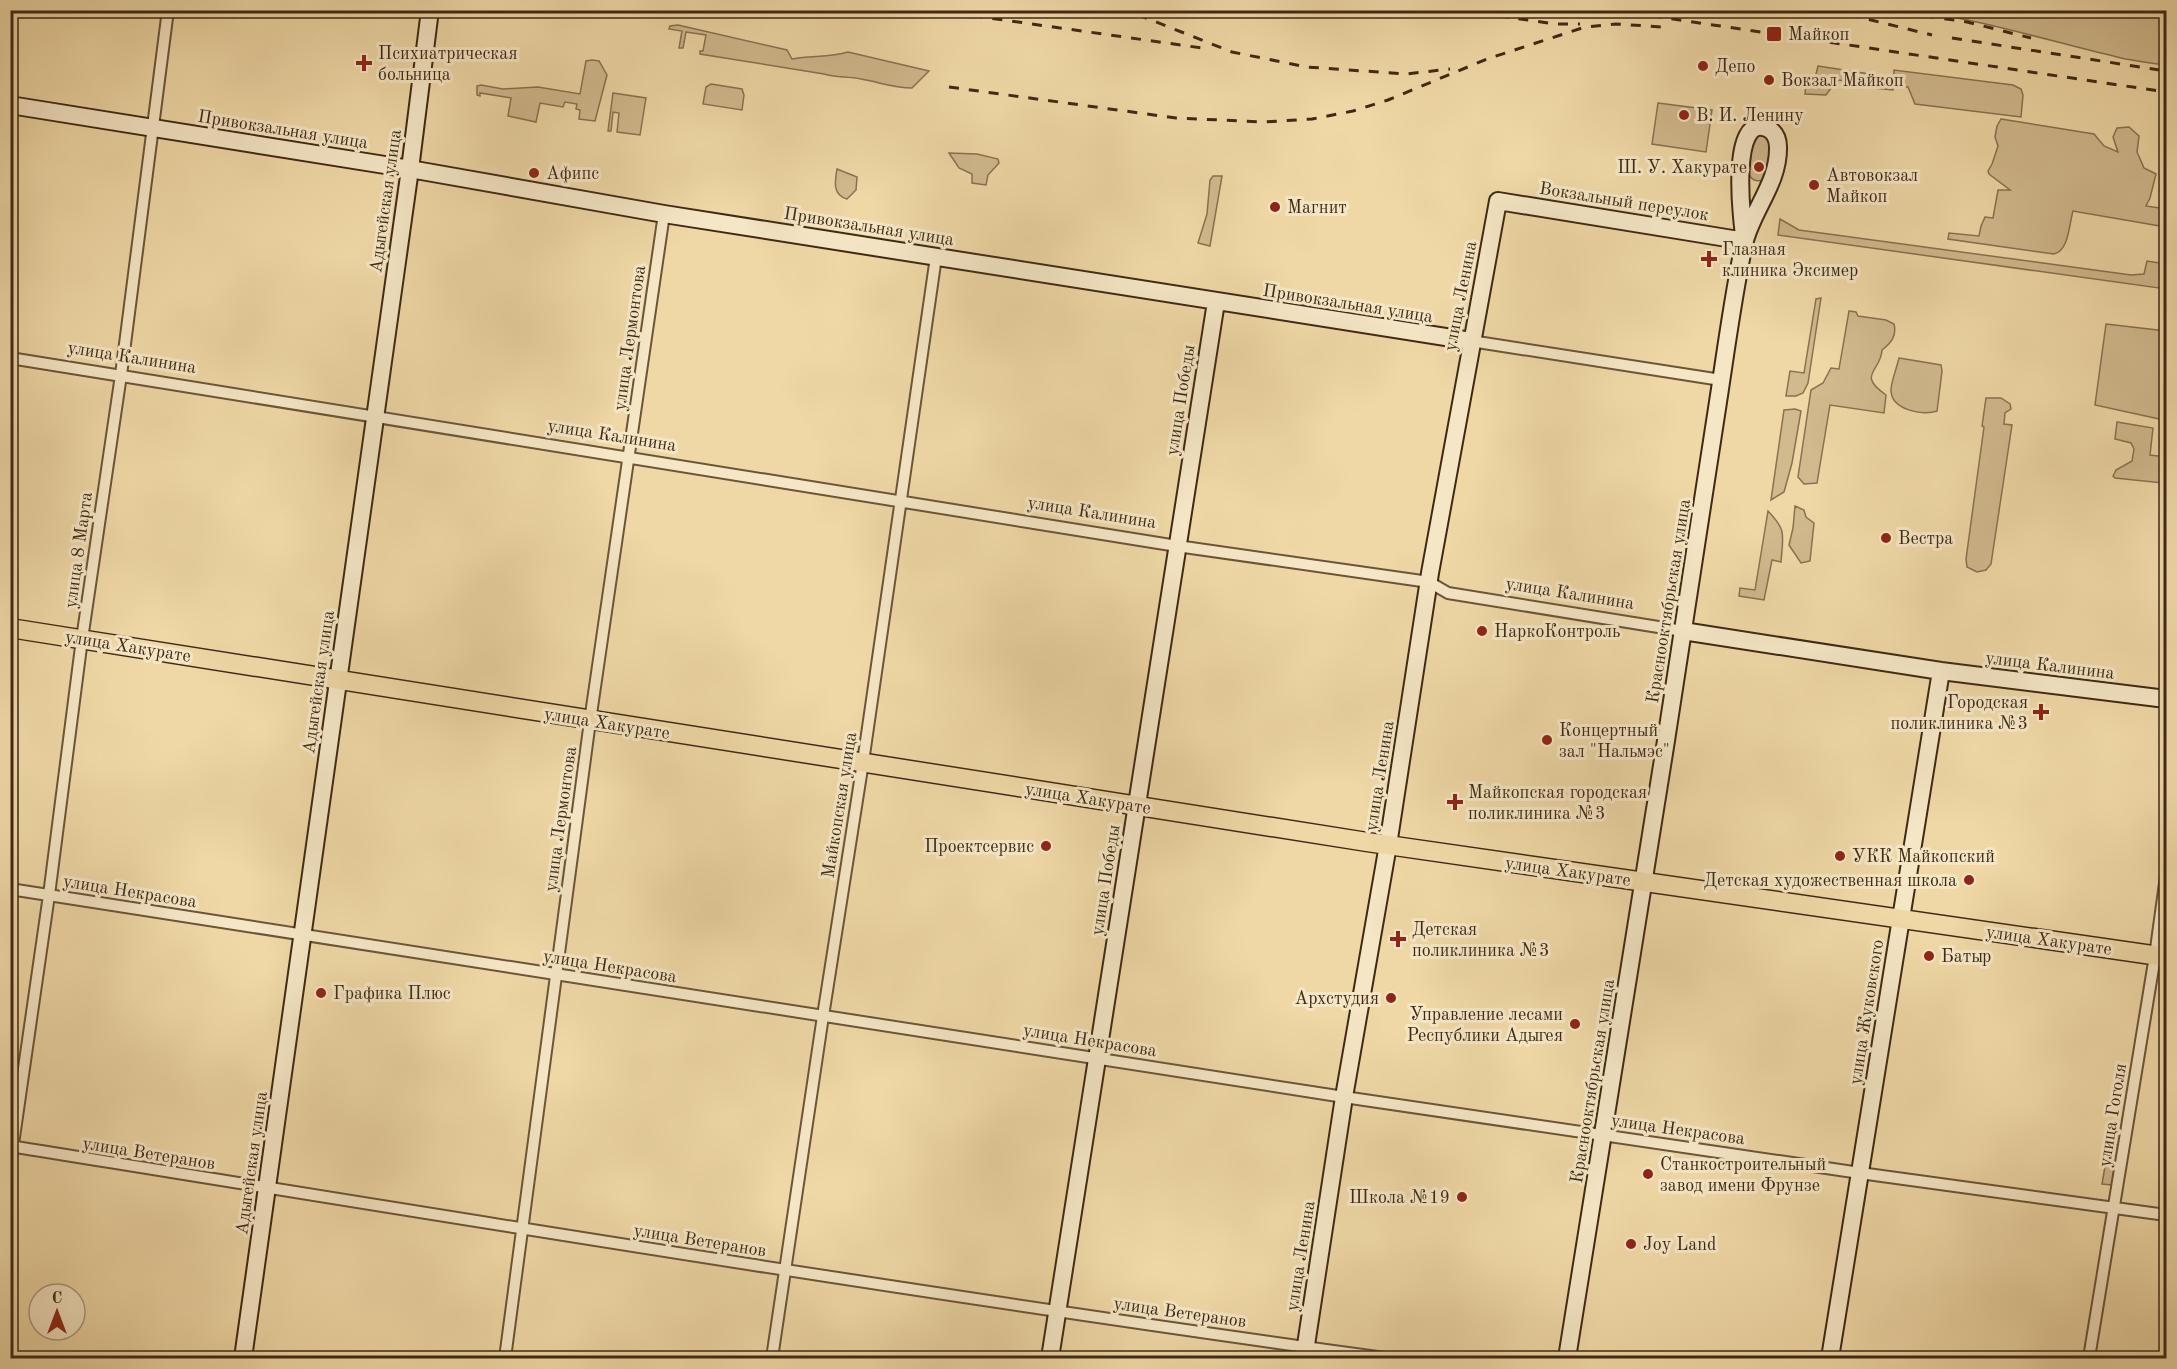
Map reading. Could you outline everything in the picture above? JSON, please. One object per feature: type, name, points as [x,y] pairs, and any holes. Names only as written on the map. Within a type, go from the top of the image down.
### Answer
[{"type":"main road","name":"улица Хакурате","points":[[10,628],[1136,807],[2161,956]]},
{"type":"street","name":"улица 8 Марта","points":[[10,1165],[49,895],[82,639],[121,375],[168,10]]},
{"type":"street","name":"Адыгейская улица","points":[[243,1359],[410,170],[430,10]]},
{"type":"street","name":"Привокзальная улица","points":[[10,105],[664,214],[1721,380]]},
{"type":"street","points":[[1762,128],[1773,132],[1778,143],[1775,171],[1745,241],[1740,171],[1744,139],[1751,130],[1762,128]]},
{"type":"street","points":[[1741,176],[1749,185],[1755,187],[1766,185],[1772,179]]},
{"type":"street","name":"Вокзальный переулок","points":[[1498,201],[1745,241]]},
{"type":"street","name":"улица Ленина","points":[[1304,1353],[1429,582],[1498,201]]},
{"type":"street","name":"улица Лермонтова","points":[[505,1359],[590,721],[664,214]]},
{"type":"street","name":"Краснооктябрьская улица","points":[[1567,1359],[1644,882],[1721,380],[1745,241]]},
{"type":"street","name":"Майкопская улица","points":[[772,1359],[863,762],[936,256]]},
{"type":"street","name":"улица Победы","points":[[1050,1359],[1216,302]]},
{"type":"street","name":"улица Калинина","points":[[10,358],[1177,546],[1429,582],[1448,593],[1683,631],[1941,671],[2166,699]]},
{"type":"street","name":"улица Жуковского","points":[[1830,1359],[1941,671]]},
{"type":"street","name":"улица Гоголя","points":[[2089,1359],[2114,1208],[2161,956],[2166,876]]},
{"type":"street","name":"улица Некрасова","points":[[10,889],[1344,1097],[1860,1173],[2166,1215]]},
{"type":"street","name":"улица Ветеранов","points":[[12,1147],[267,1189],[1058,1311],[1304,1353],[1385,1359]]},
{"type":"shaded area","points":[[1915,11],[2166,11],[2166,65],[2123,58],[1991,25]]},
{"type":"shaded area","points":[[678,25],[787,50],[792,59],[848,52],[929,71],[912,88],[905,88],[856,78],[700,54],[700,51],[703,51],[706,35],[686,32],[683,48],[679,48],[682,31],[669,29],[670,26]]},
{"type":"shaded area","points":[[586,61],[599,61],[607,75],[595,121],[579,119],[580,110],[576,109],[577,104],[565,102],[563,107],[540,103],[536,122],[508,116],[511,98],[480,93],[480,96],[477,95],[477,86],[481,85],[503,89],[538,87],[580,94]]},
{"type":"shaded area","points":[[1818,66],[1889,77],[1894,75],[1894,70],[2013,85],[2021,89],[2023,95],[2021,117],[1915,104],[1908,87],[1894,86],[1893,90],[1845,85],[1846,81],[1838,80],[1826,95],[1805,94],[1807,77],[1815,78]]},
{"type":"shaded area","points":[[711,84],[742,89],[744,95],[742,110],[703,104],[706,87]]},
{"type":"shaded area","points":[[613,93],[646,98],[640,135],[617,132],[619,113],[613,112],[611,131],[608,131]]},
{"type":"shaded area","points":[[1658,103],[1712,110],[1706,152],[1652,144]]},
{"type":"shaded area","points":[[2001,119],[2094,134],[2104,146],[2118,152],[2113,137],[2117,128],[2129,127],[2139,136],[2137,152],[2144,168],[2156,174],[2146,206],[2166,209],[2166,227],[2073,211],[2066,243],[2059,252],[2054,254],[1948,239],[1949,233],[1979,236],[1985,217],[1993,218],[1998,190],[2010,190],[1988,171],[1998,146],[1995,137]]},
{"type":"shaded area","points":[[1764,135],[1771,141],[1769,167],[1765,178],[1757,181],[1750,176],[1749,159],[1756,139]]},
{"type":"shaded area","points":[[949,153],[977,154],[998,159],[999,163],[988,175],[986,185],[972,183],[972,174],[959,168]]},
{"type":"shaded area","points":[[837,169],[857,177],[856,190],[847,199],[837,191],[835,183]]},
{"type":"shaded area","points":[[1213,176],[1222,176],[1210,246],[1198,243],[1207,214],[1210,180]]},
{"type":"shaded area","points":[[1780,219],[1799,230],[2131,275],[2144,274],[2147,261],[2166,264],[2166,289],[1778,235]]},
{"type":"shaded area","points":[[1821,298],[1808,383],[1803,393],[1786,396],[1790,371],[1804,373],[1816,299]]},
{"type":"shaded area","points":[[1849,311],[1856,312],[1858,316],[1886,320],[1894,324],[1894,336],[1882,350],[1871,377],[1877,388],[1886,395],[1884,413],[1830,405],[1817,483],[1804,484],[1798,477],[1811,390],[1823,383],[1831,368],[1839,369]]},
{"type":"shaded area","points":[[2106,324],[2166,331],[2164,420],[2095,405]]},
{"type":"shaded area","points":[[1899,358],[1941,365],[1937,411],[1924,413],[1909,410],[1902,407],[1892,397],[1891,390]]},
{"type":"shaded area","points":[[1986,398],[2001,398],[2010,404],[2011,409],[2005,413],[2004,424],[2012,425],[1991,564],[1986,570],[1977,572],[1967,567],[1966,559]]},
{"type":"shaded area","points":[[1784,410],[1801,411],[1792,463],[1784,492],[1771,500]]},
{"type":"shaded area","points":[[2117,422],[2153,428],[2150,455],[2166,457],[2163,483],[2113,476],[2116,470],[2132,461],[2134,449],[2131,443],[2115,439]]},
{"type":"shaded area","points":[[1795,506],[1804,510],[1806,517],[1814,523],[1810,561],[1801,563],[1789,545]]},
{"type":"shaded area","points":[[1768,511],[1781,529],[1781,562],[1772,560],[1764,600],[1739,596],[1740,588],[1755,590]]},
{"type":"shaded area","points":[[2109,1143],[2118,1145],[2112,1185],[2102,1184]]},
{"type":"railway","points":[[933,10],[1209,49]]},
{"type":"railway","points":[[1118,10],[1141,16],[1232,52],[1307,67],[1406,74],[1450,69]]},
{"type":"railway","points":[[1459,10],[1555,24],[1580,24]]},
{"type":"railway","points":[[1612,10],[2166,92]]},
{"type":"railway","points":[[1830,10],[1932,35]]},
{"type":"railway","points":[[1885,10],[1967,22],[2031,38]]},
{"type":"railway","points":[[949,87],[1176,118],[1264,122],[1312,119],[1353,111],[1388,100],[1487,59],[1585,27],[1616,24],[1662,27]]},
{"type":"railway","points":[[1952,38],[2166,71]]},
{"type":"place","name":"Майкоп","points":[[1774,34]]},
{"type":"place","name":"Психиатрическая больница","points":[[364,63]]},
{"type":"place","name":"Депо","points":[[1703,66]]},
{"type":"place","name":"Вокзал Майкоп","points":[[1769,80]]},
{"type":"place","name":"В. И. Ленину","points":[[1684,115]]},
{"type":"place","name":"Ш. У. Хакурате","points":[[1759,167]]},
{"type":"place","name":"Афипс","points":[[534,173]]},
{"type":"place","name":"Автовокзал Майкоп","points":[[1814,185]]},
{"type":"place","name":"Магнит","points":[[1275,207]]},
{"type":"place","name":"Глазная клиника Эксимер","points":[[1709,259]]},
{"type":"place","name":"Вестра","points":[[1886,538]]},
{"type":"place","name":"НаркоКонтроль","points":[[1482,631]]},
{"type":"place","name":"Городская поликлиника №3","points":[[2041,712]]},
{"type":"place","name":"Концертный зал \"Нальмэс\"","points":[[1547,740]]},
{"type":"place","name":"Майкопская городская поликлиника №3","points":[[1455,802]]},
{"type":"place","name":"Проектсервис","points":[[1046,846]]},
{"type":"place","name":"УКК Майкопский","points":[[1840,856]]},
{"type":"place","name":"Детская художественная школа","points":[[1969,880]]},
{"type":"place","name":"Детская поликлиника №3","points":[[1398,939]]},
{"type":"place","name":"Батыр","points":[[1929,956]]},
{"type":"place","name":"Графика Плюс","points":[[321,993]]},
{"type":"place","name":"Архстудия","points":[[1391,998]]},
{"type":"place","name":"Управление лесами Республики Адыгея","points":[[1575,1024]]},
{"type":"place","name":"Станкостроительный завод имени Фрунзе","points":[[1648,1174]]},
{"type":"place","name":"Школа №19","points":[[1462,1197]]},
{"type":"place","name":"Joy Land","points":[[1631,1244]]}]
